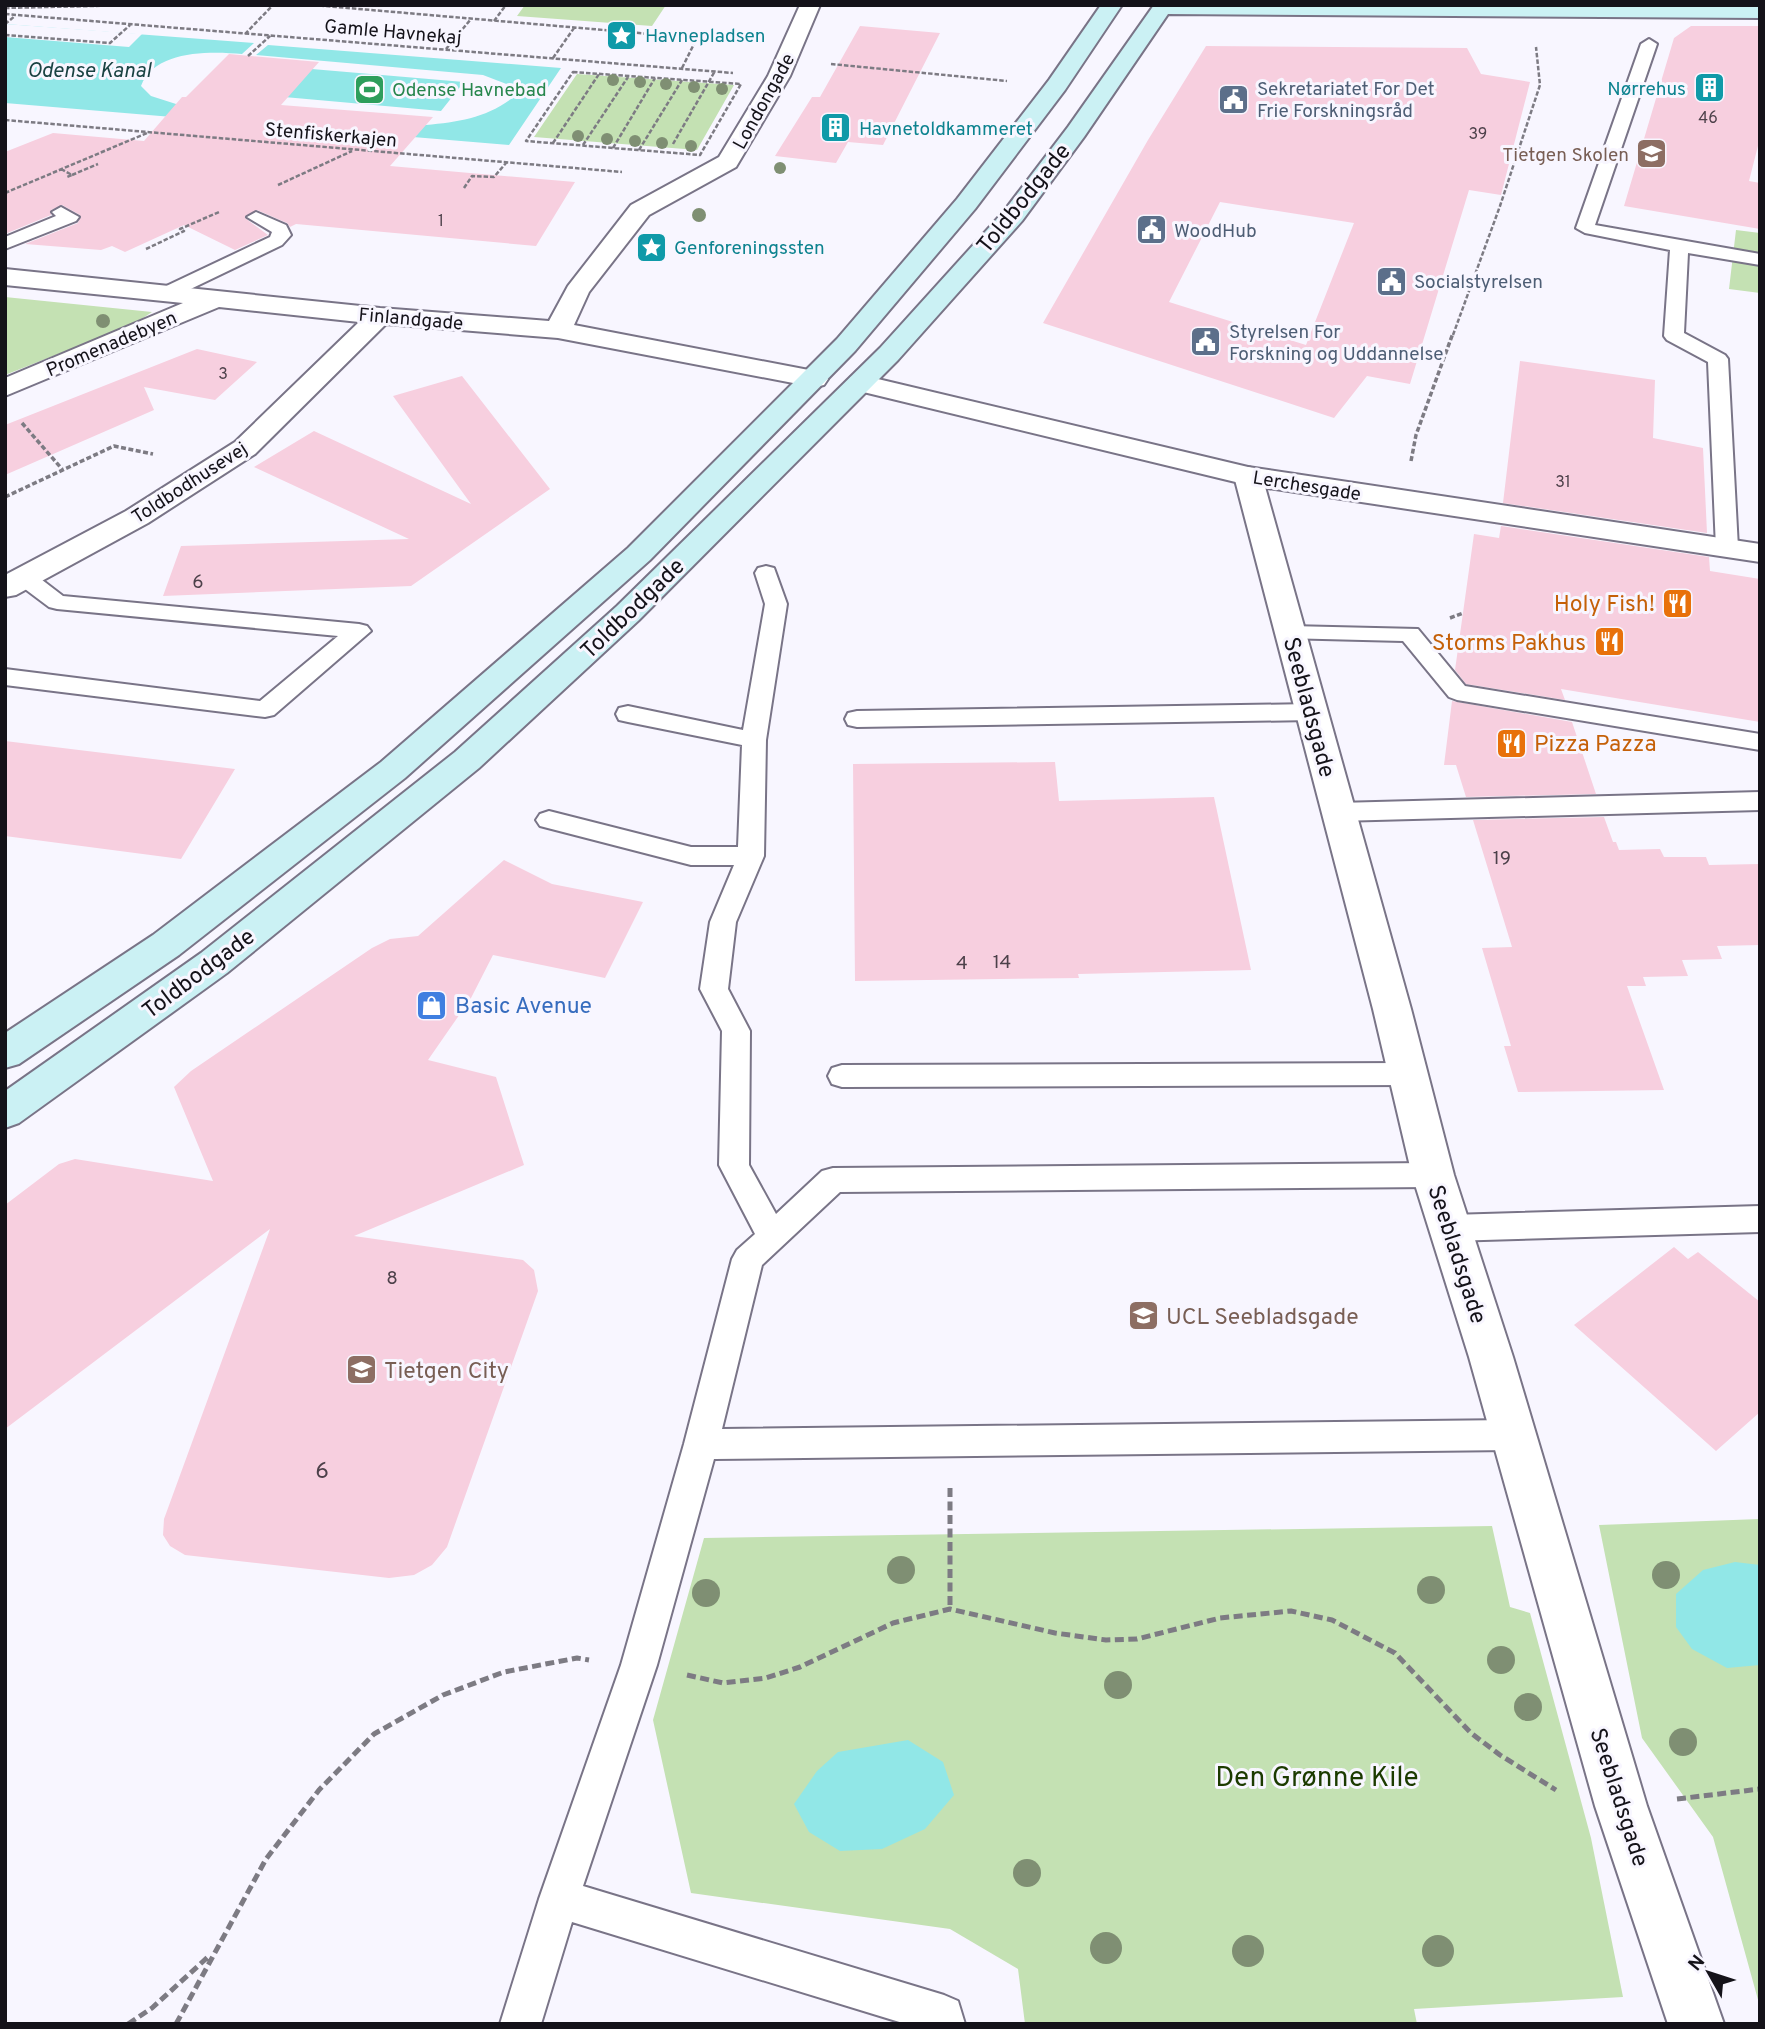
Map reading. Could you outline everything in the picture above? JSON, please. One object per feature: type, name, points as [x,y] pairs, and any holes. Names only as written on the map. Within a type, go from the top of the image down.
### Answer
[{"type":"main road","name":"Toldbodgade","points":[[5,1053],[166,945],[393,771],[639,554],[814,379],[966,204],[1057,85],[1112,5]]},
{"type":"main road","name":"Toldbodgade","points":[[5,1112],[214,963],[467,760],[628,613],[861,383],[1013,216],[1076,132],[1158,6]]},
{"type":"main road","points":[[1158,6],[1760,12]]},
{"type":"main road","points":[[814,379],[861,383]]},
{"type":"street","name":"Londongade","points":[[558,330],[577,291],[640,210],[728,162],[783,68],[810,5]]},
{"type":"street","name":"Finlandgade","points":[[5,276],[380,316],[558,330],[814,379]]},
{"type":"street","name":"Promenadebyen","points":[[5,388],[216,299]]},
{"type":"street","name":"Toldbodhusevej","points":[[15,583],[137,517],[244,448],[380,316]]},
{"type":"street","name":"Lerchesgade","points":[[861,383],[1248,476],[1760,553]]},
{"type":"street","name":"Seebladsgade","points":[[1248,476],[1433,1175],[1491,1357],[1511,1435],[1621,1806],[1696,2024]]},
{"type":"lane","points":[[1648,44],[1585,228],[1760,260]]},
{"type":"lane","points":[[5,244],[70,217],[61,212]]},
{"type":"lane","points":[[167,293],[276,241],[282,235],[280,229],[256,217]]},
{"type":"lane","points":[[1679,246],[1674,336],[1718,359],[1727,548]]},
{"type":"lane","points":[[766,573],[776,604],[754,740],[751,856],[723,922],[714,989],[736,1031],[734,1165],[772,1237]]},
{"type":"lane","points":[[5,677],[265,709],[359,631],[57,602],[15,583]]},
{"type":"lane","points":[[1290,633],[1410,634],[1457,692],[1760,742]]},
{"type":"lane","points":[[857,719],[1312,712]]},
{"type":"lane","points":[[628,714],[754,740]]},
{"type":"lane","points":[[1338,812],[1760,801]]},
{"type":"lane","points":[[550,820],[691,856],[751,856]]},
{"type":"lane","points":[[842,1076],[1408,1074]]},
{"type":"lane","points":[[520,2024],[559,1899],[639,1665],[701,1444],[748,1259],[834,1180],[1433,1175]]},
{"type":"lane","points":[[1451,1228],[1760,1219]]},
{"type":"lane","points":[[701,1444],[1511,1435]]},
{"type":"lane","points":[[559,1899],[944,2015],[945,2024]]},
{"type":"path","points":[[5,8],[138,5]]},
{"type":"path","points":[[245,34],[273,5]]},
{"type":"path","points":[[313,5],[738,41],[764,33],[798,36]]},
{"type":"path","points":[[494,21],[506,5]]},
{"type":"path","points":[[1404,499],[1416,435],[1500,206],[1540,85],[1531,10]]},
{"type":"path","name":"Gamle Havnekaj","points":[[5,14],[715,71],[783,68],[995,80]]},
{"type":"path","points":[[5,24],[16,15]]},
{"type":"path","points":[[445,50],[471,19]]},
{"type":"path","points":[[5,35],[110,43],[130,24]]},
{"type":"path","points":[[553,58],[575,27]]},
{"type":"path","points":[[248,56],[271,36]]},
{"type":"path","points":[[682,68],[696,38]]},
{"type":"path","points":[[668,152],[715,71]]},
{"type":"path","points":[[573,72],[682,80],[741,84],[700,155],[526,141],[573,72]]},
{"type":"path","points":[[554,143],[599,74]]},
{"type":"path","points":[[582,145],[628,76]]},
{"type":"path","points":[[613,148],[655,78]]},
{"type":"path","points":[[639,150],[682,80]]},
{"type":"path","name":"Stenfiskerkajen","points":[[5,120],[623,172]]},
{"type":"path","points":[[5,192],[148,132]]},
{"type":"path","points":[[269,189],[355,150]]},
{"type":"path","points":[[464,188],[472,176],[494,177],[507,162]]},
{"type":"path","points":[[72,174],[98,164]]},
{"type":"path","points":[[146,249],[223,209]]},
{"type":"path","points":[[20,421],[36,438],[45,455],[62,469]]},
{"type":"path","points":[[5,498],[114,446],[151,454]]},
{"type":"path","points":[[950,1441],[950,1609]]},
{"type":"path","points":[[176,2024],[266,1859],[319,1790],[374,1734],[443,1695],[504,1672],[577,1658],[639,1665],[723,1683],[766,1678],[800,1667],[893,1623],[950,1609],[1055,1633],[1106,1640],[1137,1639],[1253,1612],[1291,1611],[1332,1620],[1395,1653],[1472,1733],[1500,1755],[1567,1796],[1621,1806],[1760,1789]]},
{"type":"path","points":[[128,2024],[152,2008],[212,1954]]},
{"type":"green space","points":[[525,5],[666,5],[652,26],[517,16]]},
{"type":"green space","points":[[577,74],[734,85],[697,150],[534,137]]},
{"type":"green space","points":[[1736,230],[1760,233],[1760,293],[1729,289]]},
{"type":"green space","points":[[5,297],[152,312],[134,324],[5,375]]},
{"type":"green space","points":[[1760,1519],[1760,2007],[1713,1837],[1642,1738],[1599,1525]]},
{"type":"green space","name":"Den Grønne Kile","points":[[1492,1526],[1510,1607],[1530,1613],[1591,1838],[1623,1997],[1414,2009],[1417,2024],[1025,2024],[1018,1969],[950,1929],[691,1893],[653,1720],[704,1538]]},
{"type":"water","name":"Odense Kanal","points":[[5,24],[254,43],[242,54],[199,53],[170,59],[148,74],[141,86],[151,96],[176,104],[426,125],[460,120],[491,111],[511,99],[509,85],[483,75],[256,55],[268,45],[561,68],[509,145],[5,103]]},
{"type":"water","name":"Odense Havnebad","points":[[300,68],[464,82],[441,111],[273,96]]},
{"type":"water","points":[[1735,1562],[1760,1565],[1760,1665],[1727,1668],[1692,1649],[1676,1627],[1676,1594],[1703,1570]]},
{"type":"water","points":[[908,1740],[943,1762],[954,1795],[925,1829],[882,1849],[840,1851],[809,1832],[794,1804],[817,1771],[838,1752]]},
{"type":"pier","points":[[5,24],[142,34],[129,47],[5,37]]},
{"type":"building","points":[[860,26],[940,33],[883,145],[848,142],[836,163],[775,156],[812,97],[820,97]]},
{"type":"building","name":"Nørrehus","points":[[1691,26],[1760,26],[1760,138],[1749,181],[1760,183],[1760,229],[1624,206],[1674,38]]},
{"type":"building","name":"WoodHub","points":[[1206,46],[1467,48],[1481,74],[1530,82],[1501,195],[1469,190],[1410,384],[1367,376],[1334,418],[1043,323],[1148,140]],"holes":[[[1220,202],[1354,223],[1306,345],[1169,302]]]},
{"type":"building","points":[[229,54],[319,62],[281,105],[433,117],[390,166],[575,182],[536,246],[296,224],[290,227],[287,223],[257,210],[245,218],[268,235],[235,250],[184,225],[125,252],[112,246],[101,250],[25,244],[78,223],[80,215],[62,205],[51,210],[51,215],[5,234],[5,152],[53,133],[144,141],[182,97],[186,97]]},
{"type":"building","points":[[197,349],[257,362],[215,400],[144,387],[154,410],[5,475],[5,425]]},
{"type":"building","points":[[1520,361],[1655,380],[1653,438],[1703,448],[1707,533],[1503,503]]},
{"type":"building","points":[[462,376],[550,489],[411,586],[163,596],[181,546],[409,539],[254,467],[314,431],[471,504],[393,396]]},
{"type":"building","name":"Storms Pakhus","points":[[1501,526],[1709,557],[1710,571],[1760,579],[1760,722],[1561,689],[1565,700],[1466,684],[1455,670],[1474,534],[1499,538]]},
{"type":"building","points":[[1452,701],[1572,722],[1596,794],[1466,797],[1456,765],[1444,765]]},
{"type":"building","points":[[5,741],[235,769],[181,859],[5,836]]},
{"type":"building","points":[[1055,762],[1059,801],[1214,797],[1251,970],[1078,974],[1079,978],[855,981],[853,764]]},
{"type":"building","points":[[1604,817],[1613,842],[1616,842],[1619,850],[1660,849],[1664,857],[1706,857],[1709,865],[1760,864],[1760,945],[1717,946],[1722,959],[1682,960],[1688,976],[1643,977],[1646,986],[1627,986],[1664,1090],[1518,1092],[1504,1046],[1511,1046],[1482,948],[1512,947],[1473,820]]},
{"type":"building","points":[[504,860],[552,884],[643,902],[605,978],[493,955],[471,998],[428,1060],[496,1077],[524,1165],[354,1236],[523,1260],[534,1270],[538,1291],[447,1547],[432,1565],[414,1575],[389,1578],[185,1555],[170,1546],[163,1535],[164,1519],[270,1229],[5,1429],[5,1205],[59,1164],[75,1159],[213,1181],[174,1087],[191,1071],[372,948],[390,939],[418,936]]},
{"type":"building","points":[[1674,1247],[1688,1259],[1698,1252],[1760,1302],[1760,1412],[1716,1451],[1574,1325]]},
{"type":"place","name":"Havnepladsen","points":[[622,35]]},
{"type":"place","name":"Nørrehus","points":[[1709,88]]},
{"type":"place","name":"Odense Havnebad","points":[[369,89]]},
{"type":"place","name":"Sekretariatet For Det Frie Forskningsråd","points":[[1234,99]]},
{"type":"place","name":"Havnetoldkammeret","points":[[836,128]]},
{"type":"place","name":"Tietgen Skolen","points":[[1652,154]]},
{"type":"place","name":"WoodHub","points":[[1151,230]]},
{"type":"place","name":"Genforeningssten","points":[[651,247]]},
{"type":"place","name":"Socialstyrelsen","points":[[1391,281]]},
{"type":"place","name":"Styrelsen For Forskning og Uddannelse","points":[[1206,342]]},
{"type":"place","name":"Holy Fish!","points":[[1678,603]]},
{"type":"place","name":"Storms Pakhus","points":[[1609,642]]},
{"type":"place","name":"Pizza Pazza","points":[[1511,743]]},
{"type":"place","name":"Basic Avenue","points":[[432,1005]]},
{"type":"place","name":"UCL Seebladsgade","points":[[1143,1316]]},
{"type":"place","name":"Tietgen City","points":[[361,1370]]}]
